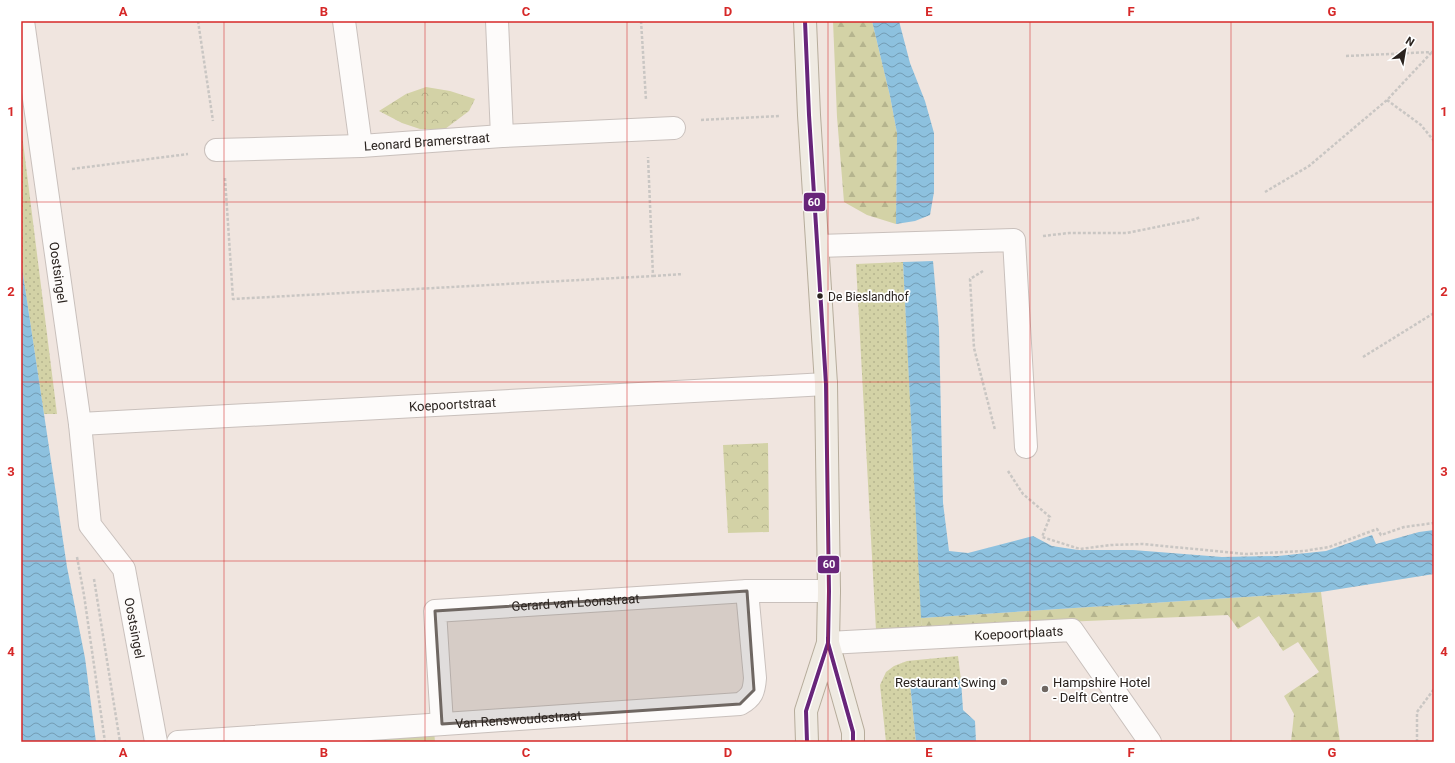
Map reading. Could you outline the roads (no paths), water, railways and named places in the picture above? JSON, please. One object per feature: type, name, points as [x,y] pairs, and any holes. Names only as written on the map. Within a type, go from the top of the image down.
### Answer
[{"type":"main road","points":[[805,21],[809,115],[826,384],[829,591],[828,643],[853,732],[853,742]]},
{"type":"main road","points":[[807,742],[806,711],[828,643]]},
{"type":"street","name":"Oostsingel","points":[[23,21],[80,424],[90,525],[124,569],[156,742]]},
{"type":"street","points":[[344,21],[361,146]]},
{"type":"street","points":[[497,21],[502,136]]},
{"type":"street","name":"Leonard Bramerstraat","points":[[216,150],[361,146],[502,136],[674,128]]},
{"type":"street","points":[[818,246],[1014,247],[1026,447]]},
{"type":"street","name":"Koepoortstraat","points":[[80,424],[826,384]]},
{"type":"street","name":"Gerard van Loonstraat","points":[[442,724],[435,610],[747,592],[829,591]]},
{"type":"street","name":"Van Renswoudestraat","points":[[178,742],[740,704],[748,699],[754,690],[755,678],[747,592]]},
{"type":"street","name":"Koepoortplaats","points":[[828,643],[1072,630],[1150,742]]},
{"type":"water","points":[[872,21],[899,21],[910,63],[925,101],[934,133],[934,192],[930,215],[915,221],[896,224],[897,133],[890,96]]},
{"type":"water","points":[[21,261],[67,567],[85,658],[96,742],[21,742]]},
{"type":"water","points":[[933,261],[939,329],[943,503],[949,551],[968,553],[1033,536],[1052,546],[1078,550],[1133,550],[1222,557],[1278,556],[1326,551],[1372,535],[1376,544],[1419,532],[1434,530],[1434,574],[1321,592],[921,618],[903,262]]},
{"type":"water","points":[[961,680],[963,710],[975,721],[976,742],[916,742],[910,683]]},
{"type":"place","name":"De Bieslandhof","points":[[820,296]]},
{"type":"place","name":"Restaurant Swing","points":[[1004,682]]},
{"type":"place","name":"Hampshire Hotel - Delft Centre","points":[[1045,689]]}]
